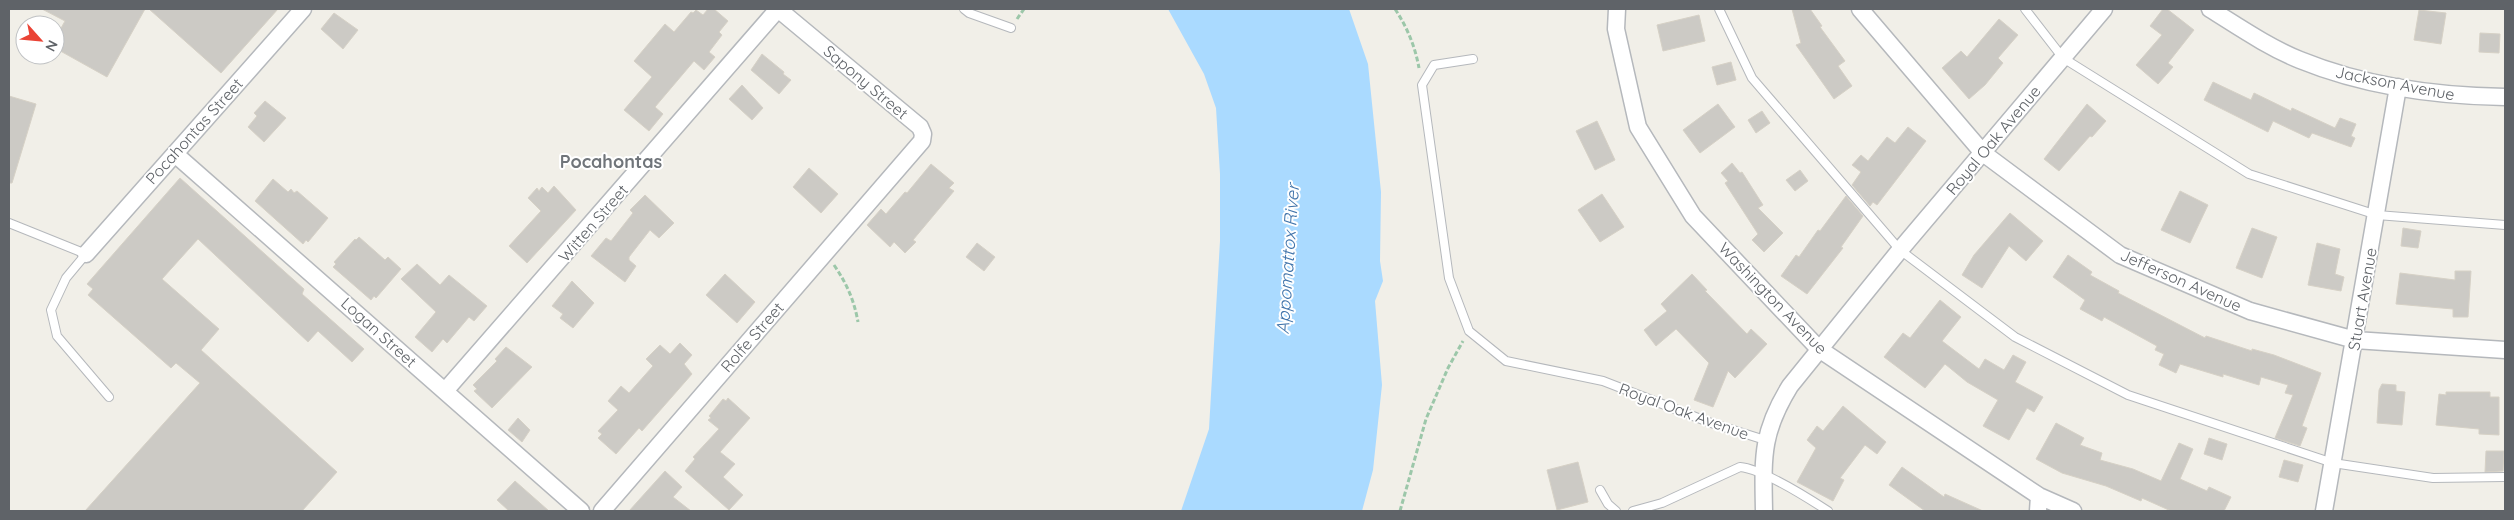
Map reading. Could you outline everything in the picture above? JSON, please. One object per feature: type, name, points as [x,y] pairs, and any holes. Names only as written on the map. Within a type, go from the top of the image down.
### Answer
[{"type":"street","name":"Pocahontas Street","points":[[86,254],[303,9]]},
{"type":"street","name":"Sapony Street","points":[[778,9],[920,127],[923,134],[922,141],[903,163]]},
{"type":"street","name":"Witten Street","points":[[445,391],[778,9]]},
{"type":"street","name":"Washington Avenue","points":[[1618,9],[1616,29],[1638,128],[1693,216],[1819,349],[2039,504],[2073,511]]},
{"type":"street","name":"Jefferson Avenue","points":[[1860,9],[1983,153],[2120,255],[2250,311],[2355,340],[2505,350]]},
{"type":"street","name":"Royal Oak Avenue","points":[[1765,440],[1776,409],[1790,386],[1819,349],[1900,250],[2104,9]]},
{"type":"street","name":"Jackson Avenue","points":[[2210,9],[2255,37],[2299,60],[2347,76],[2398,87],[2462,97],[2505,97]]},
{"type":"street","name":"Stuart Avenue","points":[[2324,511],[2398,87]]},
{"type":"street","name":"Logan Street","points":[[175,154],[581,511]]},
{"type":"street","name":"Rolfe Street","points":[[602,511],[903,163]]},
{"type":"street","points":[[1764,511],[1765,440]]},
{"type":"lane","points":[[964,9],[969,13],[1011,28]]},
{"type":"lane","points":[[1719,9],[1752,78],[1900,250],[2015,337],[2128,395],[2333,463],[2433,478],[2505,477]]},
{"type":"lane","points":[[2025,9],[2063,58],[2249,174],[2377,215],[2505,225]]},
{"type":"lane","points":[[1469,331],[1449,278],[1422,85],[1434,65],[1473,60]]},
{"type":"lane","points":[[9,223],[86,254],[66,278],[51,310],[57,336],[109,397]]},
{"type":"lane","name":"Royal Oak Avenue","points":[[1469,331],[1506,361],[1603,381],[1711,423],[1765,440]]},
{"type":"lane","points":[[1633,511],[1662,502],[1740,468],[1751,468],[1763,476],[1806,496],[1828,511]]},
{"type":"lane","points":[[1600,490],[1608,504],[1616,511]]},
{"type":"path","points":[[1395,9],[1405,24],[1416,51],[1422,85]]},
{"type":"path","points":[[825,252],[848,284],[858,322]]},
{"type":"path","points":[[1400,511],[1426,419],[1448,368],[1469,331]]},
{"type":"water","name":"Appomattox River","points":[[1168,9],[1349,9],[1368,64],[1381,192],[1380,261],[1383,281],[1375,301],[1382,385],[1373,470],[1362,511],[1181,511],[1209,429],[1220,241],[1220,174],[1216,108],[1204,74]]},
{"type":"building","points":[[42,9],[145,9],[107,77],[65,54],[65,15],[54,15]]},
{"type":"building","points":[[149,9],[278,9],[221,73]]},
{"type":"building","points":[[708,9],[714,9],[728,21],[719,32],[722,35],[709,52],[715,57],[704,70],[694,61],[655,107],[663,114],[649,131],[624,110],[652,77],[634,61],[665,24],[674,32],[691,12],[693,13],[696,10],[703,15]]},
{"type":"building","points":[[1792,9],[1810,9],[1822,26],[1820,27],[1845,61],[1838,66],[1852,86],[1834,99],[1796,45],[1801,43]]},
{"type":"building","points":[[2163,9],[2167,9],[2194,30],[2168,63],[2173,67],[2158,84],[2136,65],[2162,35],[2150,26]]},
{"type":"building","points":[[2419,10],[2446,13],[2441,44],[2414,40]]},
{"type":"building","points":[[334,13],[358,30],[343,49],[321,29]]},
{"type":"building","points":[[1699,15],[1705,41],[1663,51],[1657,25]]},
{"type":"building","points":[[1999,19],[2018,35],[1998,58],[2003,63],[1985,85],[1969,99],[1942,68],[1961,51],[1967,57]]},
{"type":"building","points":[[2480,33],[2500,34],[2499,53],[2479,52]]},
{"type":"building","points":[[762,54],[791,80],[779,94],[751,70]]},
{"type":"building","points":[[1731,62],[1736,80],[1717,85],[1712,67]]},
{"type":"building","points":[[2213,82],[2251,100],[2254,93],[2291,111],[2292,108],[2335,128],[2340,118],[2356,124],[2351,136],[2355,138],[2351,147],[2312,133],[2309,138],[2273,121],[2268,132],[2204,100]]},
{"type":"building","points":[[742,85],[763,108],[752,120],[729,99]]},
{"type":"building","points":[[9,96],[36,104],[12,183],[9,183]]},
{"type":"building","points":[[265,101],[286,118],[264,142],[248,127],[257,116],[254,113]]},
{"type":"building","points":[[1718,104],[1735,127],[1700,153],[1683,130]]},
{"type":"building","points":[[2087,104],[2106,121],[2059,171],[2044,159]]},
{"type":"building","points":[[1762,111],[1770,123],[1756,133],[1748,120]]},
{"type":"building","points":[[1597,121],[1615,160],[1595,170],[1576,131]]},
{"type":"building","points":[[1908,127],[1926,141],[1877,205],[1873,202],[1870,206],[1852,185],[1861,172],[1852,165],[1861,155],[1868,161],[1887,137],[1895,143]]},
{"type":"building","points":[[1732,163],[1740,173],[1742,172],[1763,205],[1758,208],[1783,233],[1764,252],[1752,240],[1758,234],[1725,183],[1728,181],[1721,173]]},
{"type":"building","points":[[931,164],[954,183],[949,188],[954,191],[913,240],[916,242],[905,253],[894,242],[890,247],[867,225],[881,209],[886,214],[905,192],[907,193]]},
{"type":"building","points":[[809,168],[838,194],[821,213],[793,187]]},
{"type":"building","points":[[1800,170],[1808,181],[1795,191],[1786,180]]},
{"type":"building","points":[[180,178],[304,289],[302,294],[364,349],[352,362],[318,331],[308,342],[198,239],[162,279],[219,329],[201,350],[337,472],[302,511],[85,511],[200,383],[176,363],[171,368],[88,295],[93,289],[87,284]]},
{"type":"building","points":[[273,179],[288,192],[291,189],[294,193],[297,191],[328,218],[308,242],[306,240],[303,244],[255,201]]},
{"type":"building","points":[[554,186],[576,210],[527,263],[509,246],[541,211],[528,198],[537,188],[539,191],[542,187],[548,193]]},
{"type":"building","points":[[2180,191],[2208,205],[2190,243],[2161,230]]},
{"type":"building","points":[[1602,194],[1624,227],[1600,242],[1578,210]]},
{"type":"building","points":[[645,195],[674,223],[659,238],[650,230],[629,257],[629,260],[636,266],[625,282],[591,256],[606,238],[611,241],[633,213],[630,210]]},
{"type":"building","points":[[1846,196],[1863,216],[1841,247],[1843,248],[1807,294],[1781,276],[1796,255],[1799,257]]},
{"type":"building","points":[[2010,213],[2043,241],[2026,261],[2009,246],[1982,288],[1962,275],[1974,255]]},
{"type":"building","points":[[2252,228],[2277,237],[2262,278],[2236,268]]},
{"type":"building","points":[[2403,228],[2421,231],[2418,248],[2401,246]]},
{"type":"building","points":[[359,237],[385,260],[388,257],[401,269],[376,298],[374,296],[371,300],[333,267],[336,264],[334,262]]},
{"type":"building","points":[[977,243],[995,257],[984,271],[966,257]]},
{"type":"building","points":[[2317,243],[2340,249],[2335,274],[2344,277],[2341,291],[2308,285]]},
{"type":"building","points":[[2068,255],[2092,272],[2090,275],[2119,291],[2118,293],[2205,338],[2206,336],[2252,351],[2252,349],[2274,355],[2321,373],[2302,426],[2307,428],[2300,446],[2275,438],[2293,395],[2285,393],[2288,385],[2261,377],[2259,385],[2223,374],[2223,377],[2180,364],[2176,373],[2159,365],[2164,354],[2155,350],[2157,346],[2104,317],[2102,321],[2080,309],[2085,300],[2053,277]]},
{"type":"building","points":[[417,264],[440,285],[449,275],[487,306],[474,321],[469,317],[447,343],[443,339],[432,352],[415,337],[436,312],[401,279]]},
{"type":"building","points":[[2455,271],[2471,271],[2468,317],[2453,317],[2453,309],[2396,304],[2400,273],[2455,280]]},
{"type":"building","points":[[725,274],[755,302],[737,323],[706,295]]},
{"type":"building","points":[[1692,274],[1707,290],[1705,291],[1747,334],[1751,329],[1767,344],[1735,378],[1728,371],[1713,407],[1694,400],[1709,363],[1676,329],[1656,346],[1644,330],[1667,311],[1661,304]]},
{"type":"building","points":[[572,281],[594,303],[573,328],[560,318],[563,314],[552,306]]},
{"type":"building","points":[[1940,300],[1961,317],[1942,341],[1979,369],[1985,359],[2004,370],[2013,355],[2026,362],[2015,382],[2043,397],[2034,412],[2027,408],[2009,440],[1983,426],[1998,400],[1967,382],[1945,364],[1925,388],[1884,357],[1903,333],[1910,338]]},
{"type":"building","points":[[680,343],[692,355],[684,364],[692,374],[642,431],[639,428],[616,454],[598,438],[602,434],[598,431],[618,410],[608,401],[621,386],[629,393],[653,366],[646,359],[660,345],[670,354]]},
{"type":"building","points":[[506,347],[532,367],[492,408],[474,391],[477,389],[473,385],[497,361],[495,359]]},
{"type":"building","points":[[2382,384],[2396,385],[2396,391],[2405,392],[2402,425],[2377,423],[2379,390]]},
{"type":"building","points":[[2446,392],[2490,392],[2490,397],[2499,397],[2499,435],[2479,434],[2479,429],[2436,425],[2439,394],[2446,395]]},
{"type":"building","points":[[728,398],[750,418],[720,452],[735,464],[723,477],[743,495],[729,510],[685,471],[695,459],[693,457],[719,429],[708,420],[711,418],[709,416],[723,399],[726,401]]},
{"type":"building","points":[[1843,406],[1886,442],[1877,454],[1865,445],[1840,478],[1844,480],[1833,501],[1797,482],[1816,448],[1807,440],[1817,426],[1823,431]]},
{"type":"building","points":[[518,418],[530,430],[522,442],[508,430]]},
{"type":"building","points":[[2056,423],[2084,438],[2080,445],[2102,453],[2100,460],[2133,469],[2161,481],[2179,443],[2193,449],[2180,479],[2207,491],[2209,487],[2231,497],[2224,511],[2171,511],[2142,498],[2141,501],[2106,486],[2062,473],[2036,459]]},
{"type":"building","points":[[2209,438],[2227,444],[2222,460],[2204,454]]},
{"type":"building","points":[[2486,451],[2504,451],[2503,471],[2485,472]]},
{"type":"building","points":[[2284,460],[2303,465],[2298,482],[2279,477]]},
{"type":"building","points":[[1578,462],[1588,502],[1557,510],[1547,470]]},
{"type":"building","points":[[1902,467],[1944,497],[1945,494],[1983,511],[1925,511],[1889,485]]},
{"type":"building","points":[[665,471],[682,487],[673,497],[691,511],[629,511]]},
{"type":"building","points":[[515,481],[549,511],[509,511],[497,500]]},
{"type":"district","name":"Pocahontas","points":[[611,162]]}]
